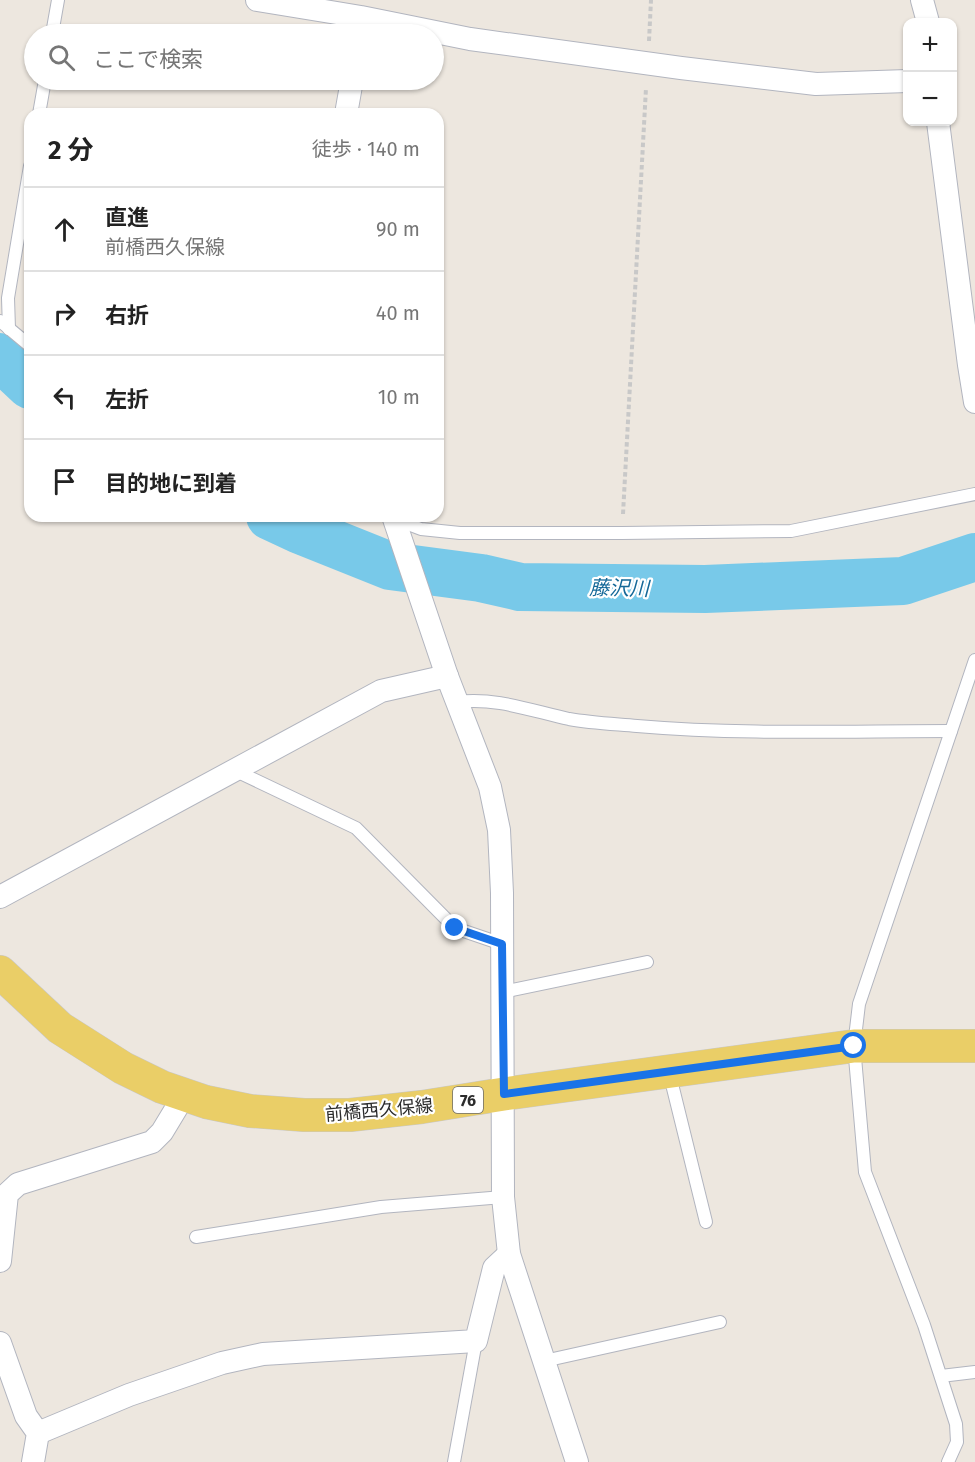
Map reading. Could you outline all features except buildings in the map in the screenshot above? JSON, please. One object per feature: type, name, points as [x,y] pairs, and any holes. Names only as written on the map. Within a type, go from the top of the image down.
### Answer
[{"type":"main road","name":"前橋西久保線","points":[[0,972],[60,1028],[123,1068],[162,1087],[206,1102],[250,1111],[316,1115],[350,1114],[422,1107],[854,1046],[975,1046]]},
{"type":"street","points":[[257,0],[396,24]]},
{"type":"street","points":[[922,0],[927,18]]},
{"type":"street","points":[[444,34],[647,63],[816,84],[903,81]]},
{"type":"street","points":[[347,108],[350,90]]},
{"type":"street","points":[[939,126],[975,402]]},
{"type":"street","points":[[393,522],[447,676],[490,787],[499,830],[503,992],[503,1197],[509,1254],[577,1462]]},
{"type":"street","points":[[0,897],[381,690],[447,676]]},
{"type":"street","points":[[0,1261],[7,1194],[18,1184],[152,1142],[162,1132],[185,1094]]},
{"type":"street","points":[[38,1433],[129,1395],[222,1363],[263,1354],[476,1341],[494,1268],[509,1254]]},
{"type":"street","points":[[0,1343],[26,1416],[38,1433],[33,1462]]},
{"type":"lane","points":[[54,24],[58,0]]},
{"type":"lane","points":[[40,108],[43,90]]},
{"type":"lane","points":[[24,202],[5,325],[24,341]]},
{"type":"lane","points":[[393,522],[422,529],[460,532],[791,531],[975,494]]},
{"type":"lane","points":[[948,1462],[957,1442],[956,1424],[924,1325],[865,1172],[854,1046],[859,1004],[975,660]]},
{"type":"lane","points":[[458,702],[475,700],[500,703],[572,719],[639,726],[759,731],[951,731]]},
{"type":"lane","points":[[234,770],[356,828],[455,928],[502,944]]},
{"type":"lane","points":[[503,992],[647,962]]},
{"type":"lane","points":[[669,1071],[706,1222]]},
{"type":"lane","points":[[196,1237],[381,1207],[503,1197]]},
{"type":"lane","points":[[544,1361],[720,1322]]},
{"type":"lane","points":[[454,1462],[476,1341]]},
{"type":"lane","points":[[941,1377],[975,1372]]},
{"type":"path","points":[[622,533],[651,0]]},
{"type":"waterway","name":"藤沢川","points":[[0,357],[24,379]]},
{"type":"waterway","name":"藤沢川","points":[[283,522],[390,566],[481,578],[520,587],[705,589],[903,581],[975,557]]},
{"type":"route","points":[[455,928],[502,944],[504,1094],[854,1046]]}]
